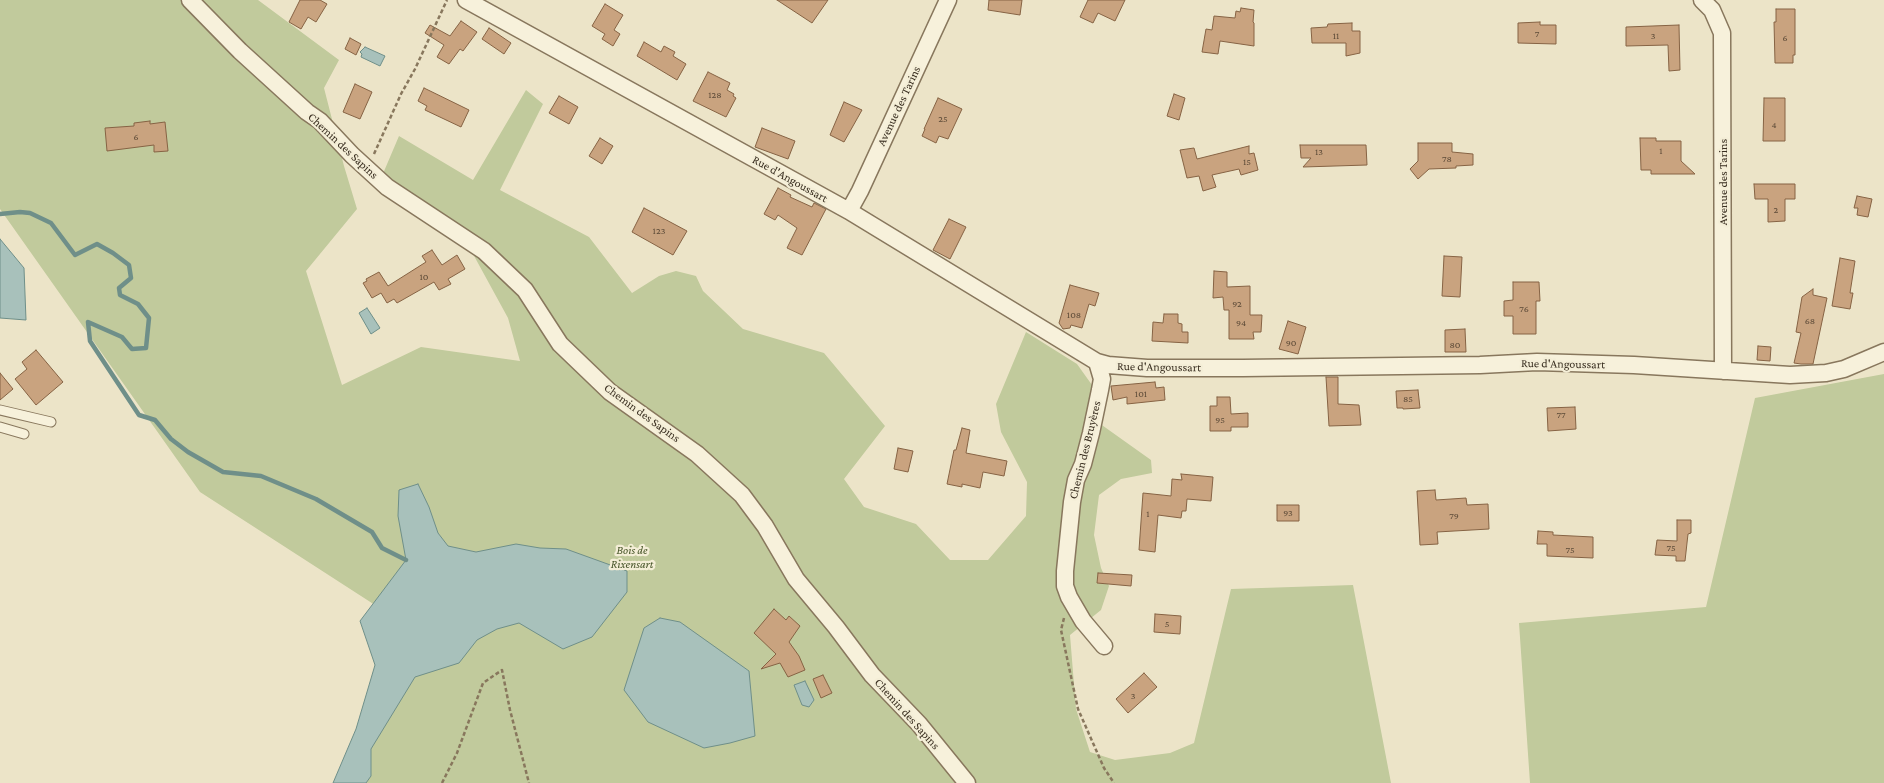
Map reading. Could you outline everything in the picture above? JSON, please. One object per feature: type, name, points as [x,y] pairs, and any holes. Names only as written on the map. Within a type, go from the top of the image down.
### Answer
[{"type":"street","name":"Chemin des Sapins","points":[[190,0],[240,51],[320,122],[368,169],[403,198],[484,252],[525,290],[560,344],[610,392],[697,454],[742,495],[765,526],[796,579],[836,627],[872,675],[919,724],[967,783]]},
{"type":"street","name":"Rue d'Angoussart","points":[[466,0],[849,211],[1097,362],[1108,365],[1147,368],[1480,365],[1537,362],[1790,375],[1826,373],[1844,369],[1884,352]]},
{"type":"street","name":"Avenue des Tarins","points":[[849,211],[948,0]]},
{"type":"street","name":"Avenue des Tarins","points":[[1702,0],[1712,10],[1722,33],[1723,371]]},
{"type":"street","name":"Chemin des Bruyères","points":[[1097,362],[1102,379],[1091,433],[1083,464],[1076,480],[1064,571],[1068,597],[1083,621],[1104,646]]},
{"type":"lane","points":[[0,410],[51,422]]},
{"type":"lane","points":[[0,427],[24,434]]},
{"type":"path","points":[[368,169],[401,94],[415,69],[447,0]]},
{"type":"path","points":[[1068,597],[1061,630],[1078,709],[1104,768],[1114,783]]},
{"type":"path","points":[[442,783],[457,752],[483,683],[502,670],[510,710],[529,783]]},
{"type":"green space","name":"Bois de Rixensart","points":[[0,0],[258,0],[339,60],[324,88],[357,209],[306,271],[342,385],[421,347],[520,361],[508,318],[473,254],[379,183],[399,136],[473,180],[526,90],[543,104],[500,190],[589,237],[632,293],[659,276],[676,271],[696,276],[703,291],[743,329],[824,353],[885,426],[844,479],[864,507],[916,524],[950,560],[988,560],[1026,516],[1027,482],[1001,432],[996,404],[1026,332],[1077,364],[1097,392],[1099,423],[1151,460],[1152,473],[1121,479],[1099,495],[1094,535],[1101,568],[1109,586],[1101,610],[1070,635],[1076,709],[1090,752],[1115,760],[1170,753],[1194,743],[1231,589],[1353,585],[1391,783],[339,783],[409,627],[200,492],[0,209]]},
{"type":"green space","points":[[1884,374],[1884,783],[1530,783],[1519,623],[1706,607],[1755,398]]},
{"type":"water","points":[[365,47],[385,56],[380,66],[361,57],[362,54],[360,52]]},
{"type":"water","points":[[0,239],[24,268],[26,320],[0,318]]},
{"type":"water","points":[[367,308],[380,328],[371,334],[359,313]]},
{"type":"water","points":[[418,484],[438,533],[448,546],[476,552],[516,544],[540,548],[566,549],[627,571],[627,592],[592,637],[563,649],[519,623],[497,629],[477,640],[459,663],[415,677],[371,749],[371,776],[366,783],[333,783],[356,729],[375,665],[360,621],[406,560],[398,516],[399,490]]},
{"type":"water","points":[[660,618],[680,622],[749,671],[755,736],[704,748],[648,722],[624,690],[644,628]]},
{"type":"water","points":[[805,681],[814,700],[809,707],[802,705],[794,685]]},
{"type":"building","points":[[300,0],[320,0],[327,4],[316,22],[308,17],[301,29],[289,22]]},
{"type":"building","points":[[777,0],[828,0],[812,23]]},
{"type":"building","points":[[989,0],[1022,0],[1020,15],[988,10]]},
{"type":"building","points":[[1088,0],[1125,0],[1115,21],[1098,13],[1093,23],[1080,17]]},
{"type":"building","points":[[605,4],[623,15],[614,30],[620,34],[613,46],[602,39],[605,34],[592,26]]},
{"type":"building","points":[[1241,8],[1254,10],[1254,46],[1220,41],[1218,54],[1202,52],[1206,29],[1212,30],[1214,16],[1235,18],[1236,11],[1240,12]]},
{"type":"building","points":[[1776,9],[1795,9],[1795,55],[1793,55],[1793,63],[1775,63],[1774,22],[1776,22]]},
{"type":"building","points":[[461,21],[477,32],[463,51],[460,49],[449,64],[437,57],[444,45],[425,33],[430,25],[450,36]]},
{"type":"building","points":[[1540,22],[1540,25],[1556,25],[1556,44],[1518,43],[1518,23]]},
{"type":"building","points":[[1352,23],[1352,31],[1360,31],[1360,53],[1346,56],[1346,43],[1312,43],[1311,28],[1327,27],[1328,24]]},
{"type":"building","points":[[1679,25],[1680,70],[1669,71],[1668,45],[1626,46],[1626,27]]},
{"type":"building","points":[[489,28],[511,43],[504,54],[482,39]]},
{"type":"building","points":[[350,38],[361,44],[356,55],[345,49]]},
{"type":"building","points":[[644,42],[661,52],[664,46],[675,52],[673,56],[686,64],[677,80],[637,56]]},
{"type":"building","points":[[708,72],[730,83],[727,90],[734,94],[733,96],[736,98],[726,117],[693,101]]},
{"type":"building","points":[[355,84],[372,92],[360,119],[343,112]]},
{"type":"building","points":[[424,88],[469,110],[461,127],[425,110],[427,106],[418,101]]},
{"type":"building","points":[[1174,94],[1185,98],[1179,120],[1167,116]]},
{"type":"building","points":[[559,96],[578,107],[569,124],[549,113]]},
{"type":"building","points":[[938,98],[962,109],[948,139],[939,136],[936,143],[922,136]]},
{"type":"building","points":[[1764,98],[1785,98],[1785,141],[1763,141]]},
{"type":"building","points":[[844,102],[862,110],[844,142],[830,135]]},
{"type":"building","points":[[150,121],[150,124],[165,122],[168,151],[154,152],[154,145],[107,151],[105,128],[134,126],[134,123]]},
{"type":"building","points":[[762,128],[795,141],[788,159],[755,147]]},
{"type":"building","points":[[600,138],[613,146],[602,164],[589,156]]},
{"type":"building","points":[[1640,138],[1656,138],[1656,141],[1681,141],[1681,161],[1695,174],[1651,174],[1651,170],[1641,170]]},
{"type":"building","points":[[1418,143],[1452,143],[1452,152],[1473,154],[1473,165],[1429,169],[1418,179],[1410,169],[1418,161]]},
{"type":"building","points":[[1300,145],[1366,145],[1367,165],[1303,167],[1311,158],[1301,158]]},
{"type":"building","points":[[1249,146],[1249,154],[1254,153],[1258,170],[1241,175],[1239,169],[1212,175],[1216,187],[1203,191],[1199,176],[1187,178],[1180,150],[1194,148],[1197,159]]},
{"type":"building","points":[[1754,184],[1795,184],[1795,199],[1785,199],[1785,221],[1768,222],[1768,199],[1755,199]]},
{"type":"building","points":[[778,188],[791,195],[790,197],[812,207],[814,203],[826,209],[802,255],[787,248],[797,228],[778,215],[775,220],[764,214]]},
{"type":"building","points":[[1857,196],[1872,199],[1868,217],[1857,215],[1858,208],[1854,208]]},
{"type":"building","points":[[644,208],[687,231],[673,255],[632,232]]},
{"type":"building","points":[[949,219],[966,227],[950,259],[933,250]]},
{"type":"building","points":[[432,250],[442,265],[457,255],[465,269],[448,279],[451,284],[439,290],[434,282],[397,303],[394,299],[387,303],[381,293],[372,298],[363,283],[367,281],[366,279],[379,272],[388,286],[426,262],[422,256]]},
{"type":"building","points":[[1444,256],[1462,257],[1460,297],[1442,296]]},
{"type":"building","points":[[1840,258],[1855,261],[1850,293],[1853,293],[1850,309],[1832,306]]},
{"type":"building","points":[[1214,271],[1227,272],[1227,287],[1250,286],[1250,315],[1262,315],[1261,332],[1253,332],[1254,339],[1229,339],[1229,310],[1224,310],[1223,297],[1213,298]]},
{"type":"building","points":[[1513,282],[1539,282],[1540,301],[1536,301],[1536,334],[1513,334],[1513,316],[1504,316],[1504,301],[1513,300]]},
{"type":"building","points":[[1070,285],[1099,293],[1095,306],[1089,304],[1082,328],[1071,325],[1070,328],[1063,329],[1059,323]]},
{"type":"building","points":[[1813,289],[1813,295],[1827,298],[1813,364],[1794,363],[1801,333],[1796,332],[1802,297]]},
{"type":"building","points":[[1164,314],[1178,314],[1178,323],[1182,324],[1182,332],[1188,332],[1188,343],[1152,341],[1153,322],[1163,323]]},
{"type":"building","points":[[1288,321],[1306,327],[1298,354],[1279,349]]},
{"type":"building","points":[[1465,329],[1466,352],[1445,352],[1445,330]]},
{"type":"building","points":[[1758,346],[1771,347],[1770,361],[1757,360]]},
{"type":"building","points":[[36,350],[63,382],[36,405],[15,379],[27,369],[22,362]]},
{"type":"building","points":[[0,373],[13,389],[0,400]]},
{"type":"building","points":[[1326,377],[1338,377],[1338,404],[1359,405],[1361,425],[1329,426]]},
{"type":"building","points":[[1155,382],[1156,388],[1164,387],[1165,400],[1127,404],[1127,397],[1113,400],[1111,386]]},
{"type":"building","points":[[1418,390],[1420,408],[1397,408],[1396,391]]},
{"type":"building","points":[[1217,397],[1230,397],[1231,414],[1248,413],[1248,427],[1231,427],[1231,431],[1210,431],[1210,406],[1217,406]]},
{"type":"building","points":[[1575,407],[1576,429],[1548,431],[1547,408]]},
{"type":"building","points":[[962,428],[970,430],[966,453],[1007,461],[1004,476],[983,472],[980,488],[962,484],[962,487],[947,484],[954,450],[956,450]]},
{"type":"building","points":[[898,448],[913,451],[908,472],[894,469]]},
{"type":"building","points":[[1181,474],[1213,477],[1211,501],[1187,499],[1186,511],[1182,511],[1181,518],[1158,515],[1155,552],[1139,550],[1143,493],[1171,496],[1172,479],[1182,480]]},
{"type":"building","points":[[1435,490],[1436,500],[1466,498],[1467,505],[1488,504],[1489,529],[1437,532],[1438,544],[1420,545],[1417,491]]},
{"type":"building","points":[[1277,505],[1299,505],[1299,521],[1277,521]]},
{"type":"building","points":[[1677,520],[1691,520],[1691,533],[1688,534],[1685,561],[1676,561],[1676,556],[1655,555],[1657,540],[1677,541]]},
{"type":"building","points":[[1538,531],[1553,532],[1553,535],[1593,537],[1593,558],[1547,556],[1547,544],[1537,544]]},
{"type":"building","points":[[1098,573],[1132,575],[1131,586],[1097,583]]},
{"type":"building","points":[[774,609],[786,620],[789,616],[800,626],[789,642],[799,656],[805,670],[788,677],[780,663],[761,669],[776,654],[754,633]]},
{"type":"building","points":[[1155,614],[1181,616],[1180,634],[1154,632]]},
{"type":"building","points":[[1144,673],[1157,687],[1128,713],[1116,699]]},
{"type":"building","points":[[823,675],[832,693],[821,698],[813,679]]},
{"type":"waterway","points":[[0,214],[30,213],[51,223],[75,255],[97,244],[129,265],[131,278],[119,288],[120,295],[138,304],[149,318],[146,348],[132,349],[122,337],[88,322],[90,341],[139,415],[155,420],[171,439],[188,452],[223,472],[261,476],[316,499],[372,532],[382,548],[406,560]]}]
